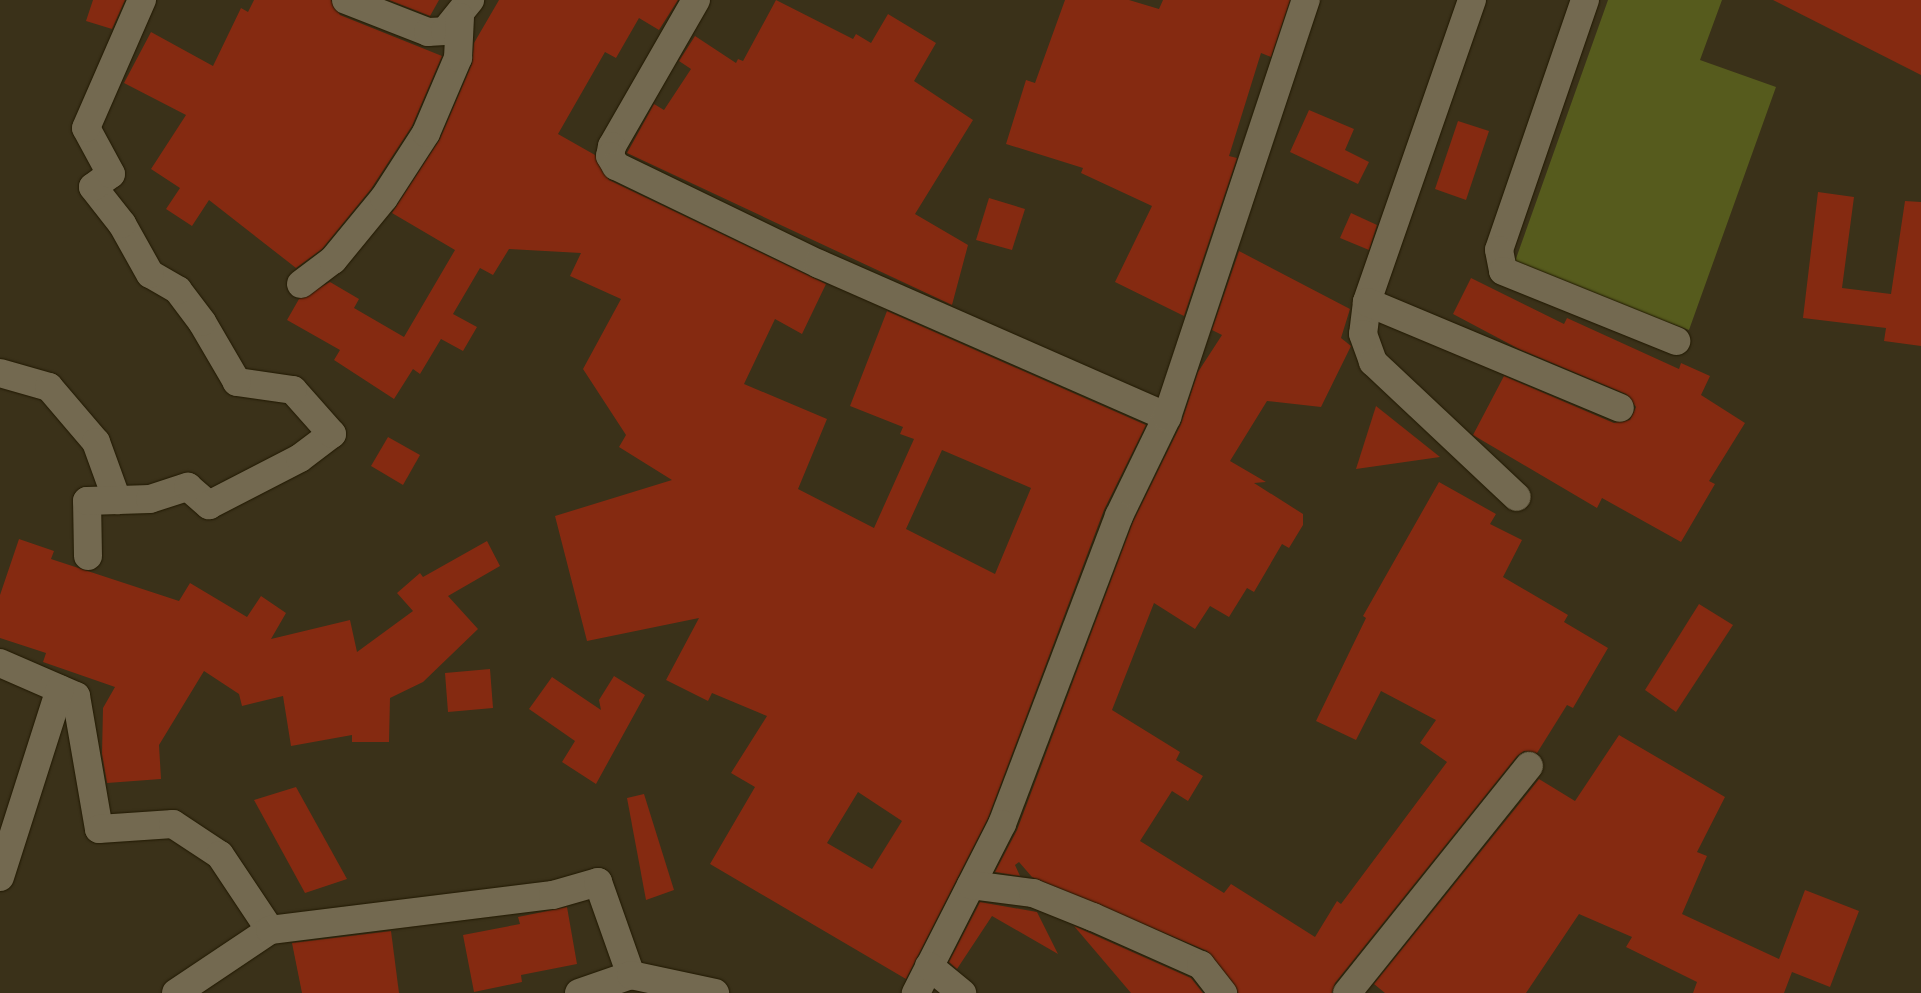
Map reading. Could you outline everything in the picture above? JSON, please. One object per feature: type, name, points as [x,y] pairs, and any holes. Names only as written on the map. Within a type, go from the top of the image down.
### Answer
[{"type":"street","points":[[88,556],[87,500],[150,499],[188,487],[209,505],[300,458],[332,434],[293,390],[258,388],[237,382],[202,322],[178,290],[150,274],[122,224],[92,187],[111,174],[86,128],[142,0]]},
{"type":"street","points":[[346,0],[428,32],[445,31],[465,8]]},
{"type":"street","points":[[696,0],[612,146],[610,156],[616,166],[818,264],[1166,417]]},
{"type":"street","points":[[916,993],[1002,824],[1119,516],[1166,417],[1306,0]]},
{"type":"street","points":[[1472,0],[1367,302],[1363,334],[1373,362],[1517,497]]},
{"type":"street","points":[[1585,0],[1499,250],[1502,271],[1676,342]]},
{"type":"street","points":[[301,284],[333,260],[384,198],[426,133],[458,58],[465,8]]},
{"type":"street","points":[[1367,302],[1620,408]]},
{"type":"street","points":[[0,373],[49,387],[96,442],[117,500]]},
{"type":"street","points":[[0,663],[76,696],[99,830],[173,824],[220,855],[270,930]]},
{"type":"street","points":[[0,877],[60,689]]},
{"type":"street","points":[[1347,993],[1529,766]]},
{"type":"street","points":[[176,993],[270,930],[553,896],[598,882],[632,975]]},
{"type":"street","points":[[971,885],[1033,893],[1093,917],[1200,965],[1223,993]]},
{"type":"street","points":[[929,966],[962,993]]},
{"type":"street","points":[[579,993],[632,975],[715,993]]},
{"type":"green space","points":[[1608,0],[1722,0],[1700,60],[1776,87],[1689,330],[1513,267]]},
{"type":"building","points":[[93,0],[125,0],[112,29],[86,21]]},
{"type":"building","points":[[254,0],[331,0],[340,15],[442,56],[412,126],[371,189],[322,249],[296,268],[209,200],[192,226],[166,209],[180,188],[151,169],[186,115],[124,83],[151,32],[213,66],[241,8],[248,12]]},
{"type":"building","points":[[389,0],[439,0],[430,16]]},
{"type":"building","points":[[499,0],[678,0],[659,30],[639,18],[616,58],[605,52],[558,134],[595,155],[609,180],[826,284],[802,334],[775,319],[744,384],[827,419],[798,489],[874,528],[914,439],[900,434],[903,427],[850,406],[887,311],[1146,425],[1104,510],[988,818],[906,979],[710,864],[755,787],[731,773],[767,716],[712,693],[708,701],[666,680],[699,618],[587,641],[555,516],[672,480],[619,447],[626,435],[583,369],[621,299],[570,276],[581,253],[509,249],[493,275],[480,268],[453,314],[477,327],[463,351],[441,339],[420,374],[413,369],[394,399],[334,360],[340,350],[287,320],[299,299],[330,282],[359,299],[354,308],[404,337],[455,250],[392,213],[440,139],[472,64],[474,43]],"holes":[[[942,450],[1031,488],[995,574],[906,529]],[[858,792],[902,821],[872,869],[827,843]]]},
{"type":"building","points":[[776,0],[853,39],[856,34],[871,43],[888,14],[936,43],[914,81],[973,120],[915,214],[968,245],[952,305],[627,153],[654,104],[664,110],[691,69],[679,61],[695,36],[736,63],[738,59],[743,61]]},
{"type":"building","points":[[1065,0],[1129,0],[1159,9],[1163,0],[1290,0],[1271,57],[1261,53],[1229,156],[1237,158],[1184,316],[1115,282],[1152,206],[1081,173],[1083,168],[1006,144],[1026,80],[1035,83]]},
{"type":"building","points":[[1773,0],[1921,0],[1921,75]]},
{"type":"building","points":[[1309,110],[1354,129],[1345,150],[1369,162],[1358,184],[1290,152]]},
{"type":"building","points":[[1458,121],[1489,131],[1466,200],[1435,189]]},
{"type":"building","points":[[1818,192],[1854,197],[1842,288],[1891,294],[1905,201],[1921,202],[1921,346],[1884,341],[1886,328],[1803,318]]},
{"type":"building","points":[[989,198],[1025,209],[1012,250],[976,240]]},
{"type":"building","points":[[1351,213],[1377,225],[1369,250],[1340,238]]},
{"type":"building","points":[[1239,251],[1350,309],[1341,338],[1351,346],[1321,407],[1267,401],[1230,461],[1266,482],[1254,483],[1303,514],[1303,525],[1289,548],[1282,544],[1254,592],[1247,588],[1229,617],[1210,606],[1195,629],[1154,603],[1112,710],[1180,752],[1176,760],[1203,776],[1188,801],[1172,791],[1140,841],[1224,893],[1231,884],[1315,937],[1337,901],[1341,904],[1447,762],[1420,743],[1436,720],[1381,691],[1356,740],[1316,721],[1366,618],[1363,616],[1439,482],[1496,514],[1490,524],[1522,540],[1503,577],[1568,615],[1564,622],[1608,648],[1573,708],[1567,705],[1537,753],[1524,751],[1517,756],[1335,983],[1332,993],[1238,993],[1207,951],[1032,877],[1019,862],[1015,865],[1020,876],[995,872],[1017,830],[1133,522],[1181,424],[1198,372],[1222,335],[1212,330]]},
{"type":"building","points":[[1471,278],[1564,324],[1567,318],[1679,369],[1681,363],[1710,376],[1701,395],[1745,423],[1709,481],[1715,484],[1681,542],[1602,498],[1597,508],[1473,435],[1504,376],[1614,423],[1630,420],[1636,407],[1626,394],[1519,349],[1453,314]]},
{"type":"building","points":[[1376,406],[1440,457],[1356,469]]},
{"type":"building","points":[[388,437],[420,455],[403,485],[371,466]]},
{"type":"building","points":[[19,539],[54,551],[51,559],[179,601],[190,583],[247,617],[261,596],[286,613],[271,639],[350,620],[357,652],[413,611],[397,593],[420,573],[423,577],[487,541],[500,566],[448,596],[478,629],[423,682],[390,698],[389,742],[352,742],[352,735],[291,746],[283,696],[242,706],[239,694],[204,671],[159,745],[161,779],[107,783],[102,754],[103,708],[115,687],[43,662],[46,653],[0,638],[0,595]]},
{"type":"building","points":[[1699,604],[1733,625],[1676,712],[1645,690]]},
{"type":"building","points":[[490,669],[493,708],[448,712],[445,673]]},
{"type":"building","points":[[614,676],[645,695],[596,784],[562,762],[575,741],[529,709],[552,677],[601,710],[599,700]]},
{"type":"building","points":[[1619,735],[1725,797],[1697,852],[1707,856],[1682,914],[1779,959],[1805,890],[1859,911],[1830,987],[1792,972],[1784,993],[1693,993],[1697,982],[1626,947],[1632,937],[1579,914],[1526,993],[1385,993],[1374,984],[1539,779],[1575,801]]},
{"type":"building","points":[[296,787],[347,879],[305,893],[254,800]]},
{"type":"building","points":[[644,794],[674,890],[646,900],[627,798]]},
{"type":"building","points":[[980,902],[1037,912],[1058,954],[992,916],[957,969],[949,962]]},
{"type":"building","points":[[567,907],[577,964],[521,975],[522,982],[474,992],[463,935],[520,924],[518,917]]},
{"type":"building","points":[[1074,926],[1191,978],[1203,993],[1131,993]]},
{"type":"building","points":[[391,931],[399,993],[302,993],[292,943]]}]
